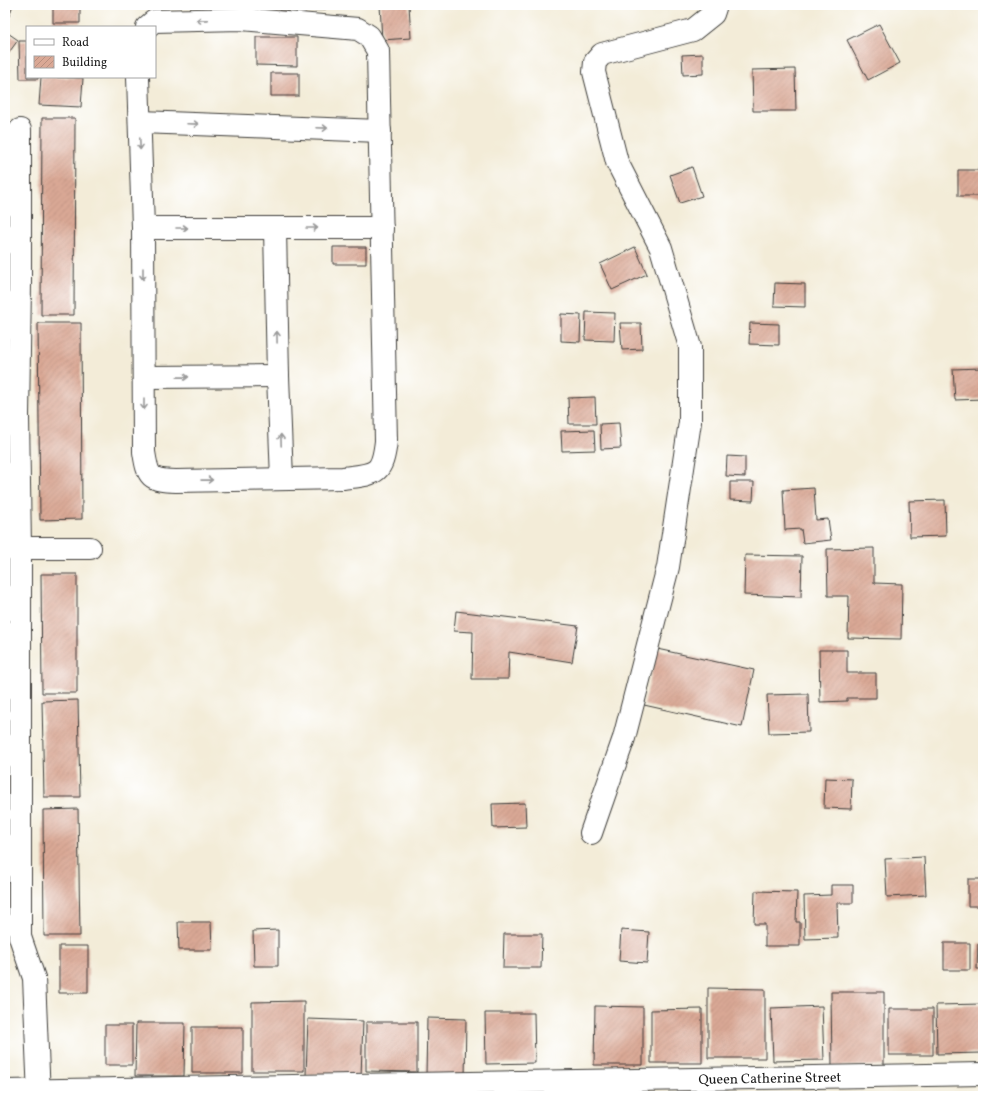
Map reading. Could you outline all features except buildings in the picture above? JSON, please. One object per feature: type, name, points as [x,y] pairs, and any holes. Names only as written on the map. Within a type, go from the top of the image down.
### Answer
[{"type":"street","points":[[591,833],[624,738],[668,568],[690,422],[690,347],[661,248],[617,162],[594,72],[595,62],[602,54],[693,30],[713,14],[716,5]]},
{"type":"street","points":[[138,78],[143,228],[144,452],[147,469],[152,476],[161,480],[176,481],[343,478],[368,475],[380,467],[384,456],[386,441],[378,51],[369,36],[358,29],[241,12],[154,21],[149,26]]},
{"type":"street","points":[[140,122],[380,131]]},
{"type":"street","points":[[20,130],[13,284],[13,937],[34,978],[39,1093]]},
{"type":"street","points":[[143,228],[382,228]]},
{"type":"street","points":[[275,228],[282,479]]},
{"type":"street","points":[[144,377],[278,376]]},
{"type":"street","points":[[13,548],[90,548]]},
{"type":"street","name":"Queen Catherine Street","points":[[5,1091],[39,1093],[983,1074]]}]
